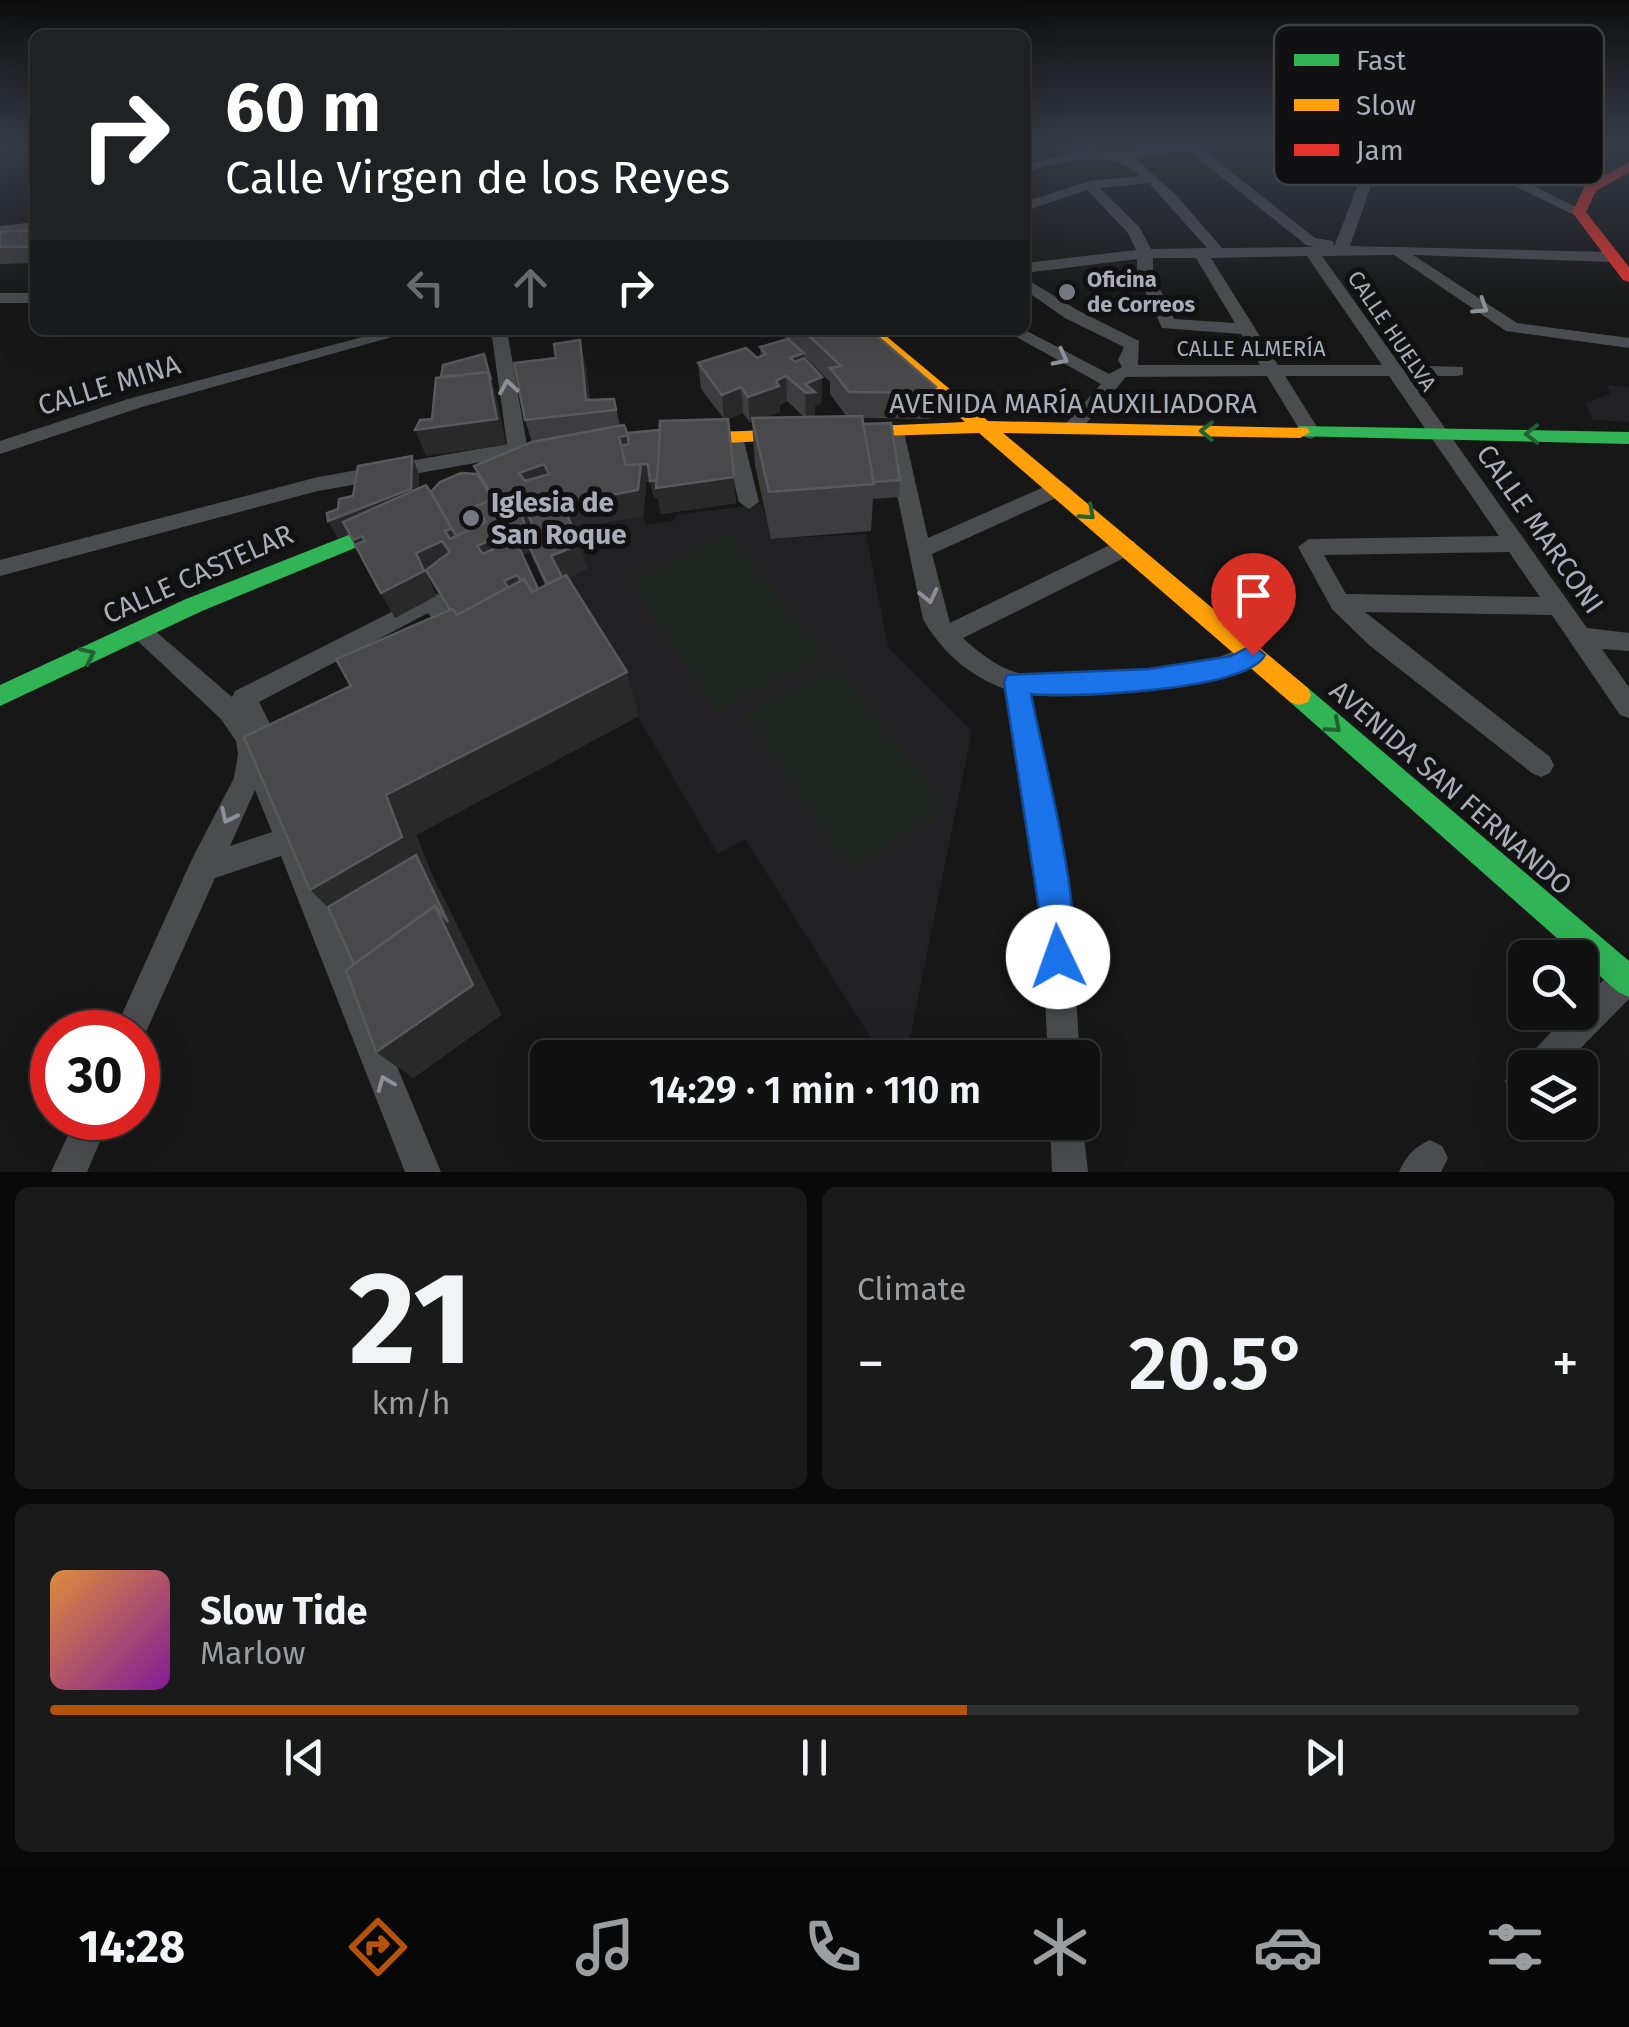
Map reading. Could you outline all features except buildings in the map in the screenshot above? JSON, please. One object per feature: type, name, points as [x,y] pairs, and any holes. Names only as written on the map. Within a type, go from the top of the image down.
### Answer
[{"type":"street","points":[[1102,198],[1135,231],[1145,254],[1145,274],[1168,324],[1250,329]]},
{"type":"street","points":[[1168,198],[1197,225],[1250,329],[1311,433]]},
{"type":"street","points":[[1255,198],[1311,242],[1340,248],[1620,258]]},
{"type":"street","points":[[1340,248],[1359,198]]},
{"type":"street","points":[[1550,198],[1579,212],[1620,258]]},
{"type":"street","points":[[1579,212],[1586,198]]},
{"type":"street","points":[[1603,198],[1598,219],[1629,277]]},
{"type":"street","points":[[0,230],[30,227]]},
{"type":"street","points":[[1030,267],[1145,254],[1312,252],[1340,248]]},
{"type":"street","name":"CALLE HUELVA","points":[[1312,252],[1436,434]]},
{"type":"street","points":[[1400,253],[1512,327],[1534,334],[1629,343]]},
{"type":"street","points":[[1030,286],[1072,314],[1133,345],[1127,360],[1132,370],[1112,382],[1070,430]]},
{"type":"street","points":[[0,298],[30,298]]},
{"type":"street","name":"CALLE MINA","points":[[0,448],[135,403],[390,335]]},
{"type":"street","points":[[500,335],[516,454]]},
{"type":"street","name":"AVENIDA SAN FERNANDO","points":[[864,335],[1060,488],[1628,979]]},
{"type":"street","points":[[1022,335],[1112,382]]},
{"type":"street","name":"CALLE ALMERÍA","points":[[1132,370],[1457,371]]},
{"type":"street","name":"AVENIDA MARÍA AUXILIADORA","points":[[662,441],[987,428],[1629,438]]},
{"type":"street","points":[[894,432],[935,619],[945,636],[978,664],[1016,682],[1056,686],[1149,679],[1236,665],[1253,655]]},
{"type":"street","name":"CALLE MARCONI","points":[[1436,434],[1629,707]]},
{"type":"street","points":[[733,437],[749,502]]},
{"type":"street","points":[[0,568],[318,484],[422,483],[426,456],[506,445],[516,454],[546,459]]},
{"type":"street","points":[[463,481],[516,454]]},
{"type":"street","name":"CALLE CASTELAR","points":[[0,696],[139,631],[422,483]]},
{"type":"street","points":[[919,551],[1060,488]]},
{"type":"street","points":[[1514,544],[1309,546],[1346,609],[1377,638],[1540,765]]},
{"type":"street","points":[[945,636],[1126,548]]},
{"type":"street","points":[[140,1010],[202,869],[246,778],[262,755],[474,655],[431,601],[244,698],[262,755],[264,779],[286,841],[424,1172]]},
{"type":"street","points":[[1346,609],[1557,606]]},
{"type":"street","points":[[139,631],[239,720],[262,755]]},
{"type":"street","points":[[1579,637],[1629,642]]},
{"type":"street","points":[[1016,682],[1055,900],[1063,1040]]},
{"type":"street","points":[[202,869],[286,841]]},
{"type":"street","points":[[1555,1050],[1628,979]]},
{"type":"street","points":[[69,1172],[83,1140]]},
{"type":"street","points":[[1068,1140],[1070,1172]]},
{"type":"shaded area","points":[[1606,385],[1629,387],[1629,422],[1593,420],[1585,403],[1611,394]]},
{"type":"shaded area","points":[[762,504],[772,539],[866,534],[888,647],[972,731],[909,1040],[872,1040],[745,839],[718,854],[559,582],[587,569],[575,530],[643,516],[646,525],[674,521],[676,515]]},
{"type":"shaded area","points":[[730,534],[826,656],[718,711],[630,578]]},
{"type":"shaded area","points":[[836,666],[943,801],[941,814],[846,870],[743,714]]},
{"type":"traffic: fast","points":[[1300,432],[1629,438]]},
{"type":"traffic: fast","points":[[0,696],[194,605],[394,524]]},
{"type":"traffic: fast","points":[[1299,695],[1629,981]]},
{"type":"traffic: slow","points":[[875,335],[1299,695]]},
{"type":"traffic: slow","points":[[851,433],[987,427],[1300,432]]},
{"type":"traffic: slow","points":[[687,439],[797,435]]},
{"type":"traffic: jam","points":[[1586,198],[1579,212],[1629,277]]},
{"type":"place","name":"Oficina de Correos","points":[[1067,292]]},
{"type":"place","name":"Iglesia de San Roque","points":[[471,518]]},
{"type":"route","points":[[1058,957],[1055,900],[1016,682],[1056,686],[1149,679],[1236,665],[1253,655]]}]
